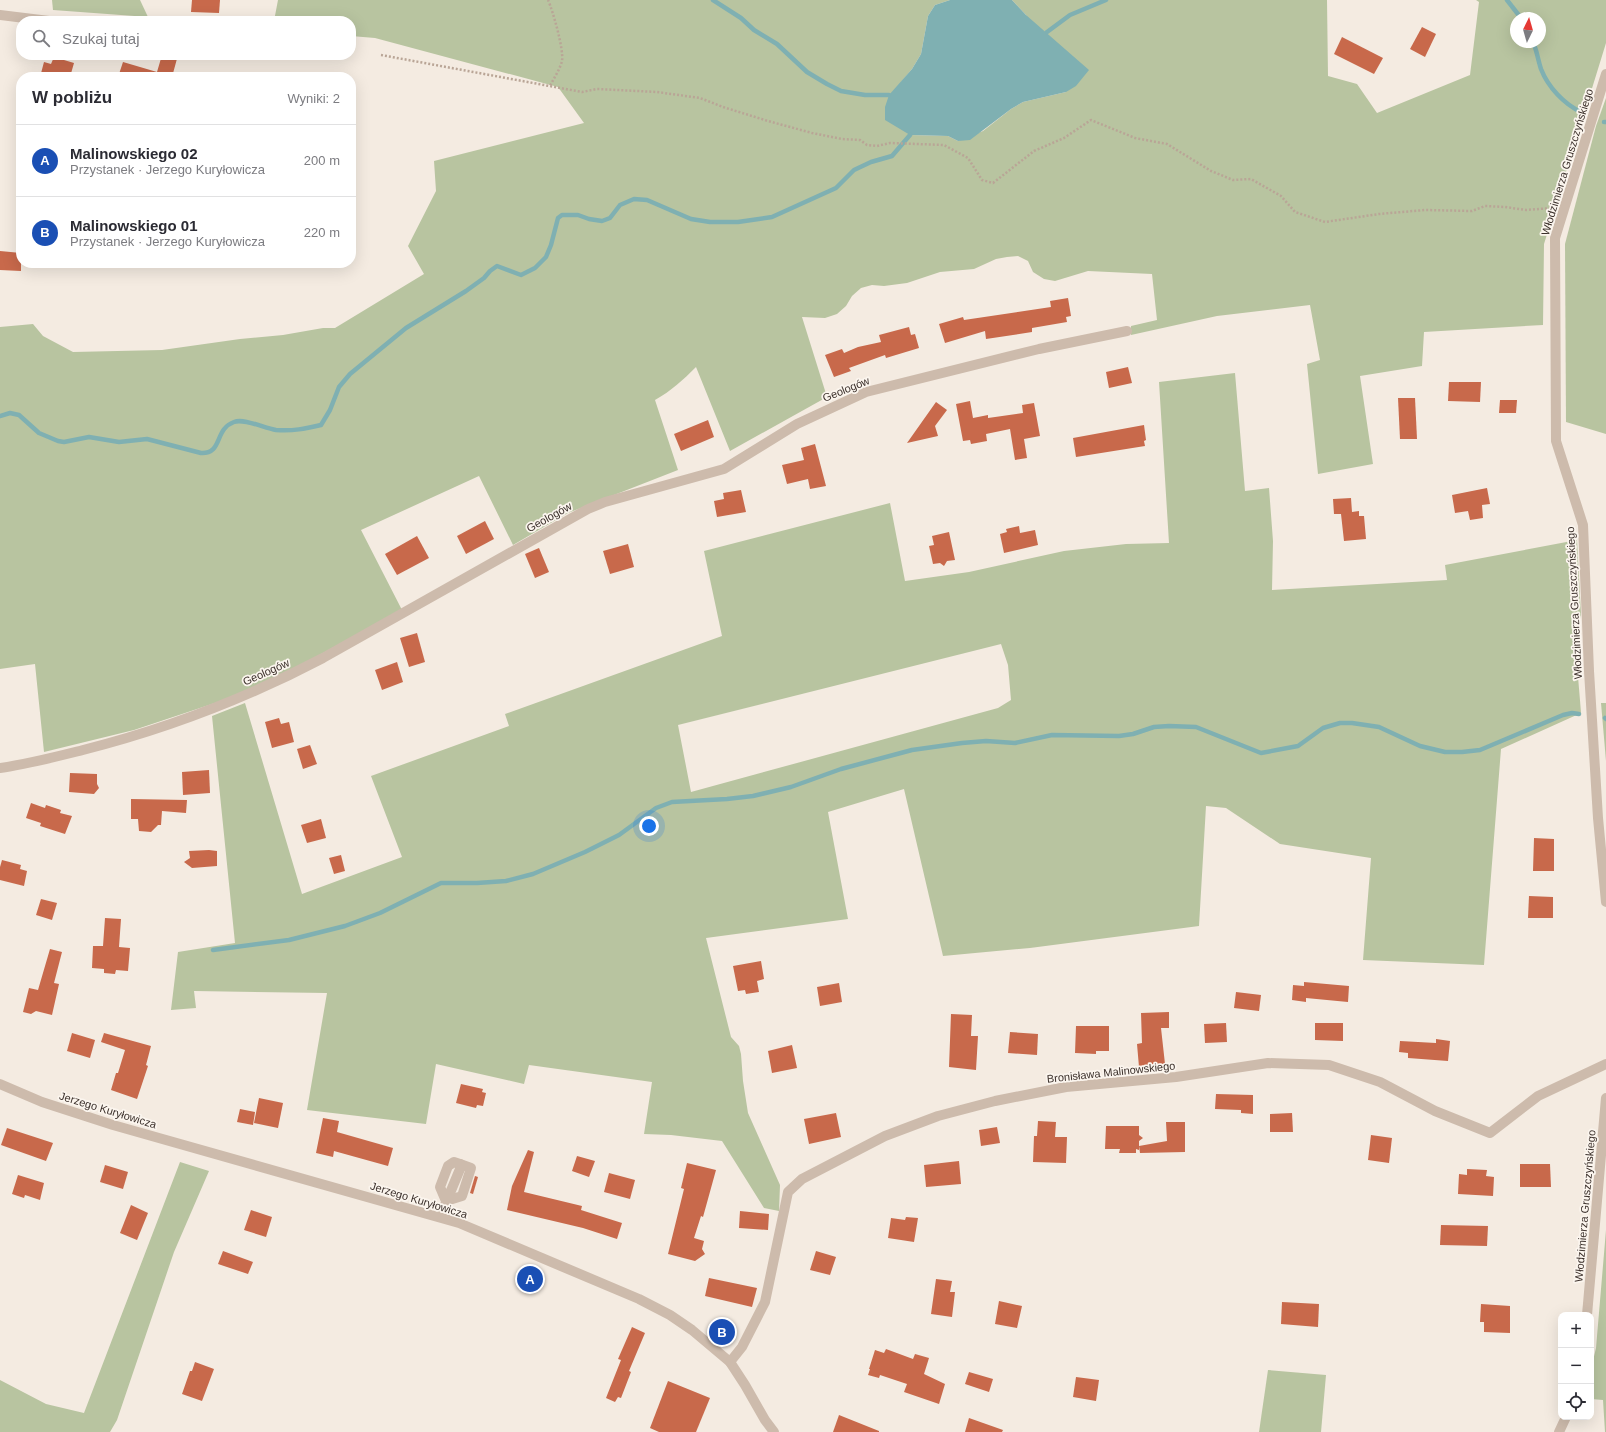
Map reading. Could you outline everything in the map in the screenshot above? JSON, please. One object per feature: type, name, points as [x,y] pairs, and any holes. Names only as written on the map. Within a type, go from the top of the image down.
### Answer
[{"type":"street","points":[[0,15],[16,17]]},
{"type":"street","name":"Włodzimierza Gruszczyńskiego","points":[[1606,74],[1554,238],[1556,441],[1583,525],[1589,671],[1598,818],[1606,902]]},
{"type":"street","name":"Geologów","points":[[0,768],[24,765],[123,740],[206,711],[279,681],[323,658],[588,509],[605,502],[724,469],[797,424],[866,392],[1038,349],[1127,331]]},
{"type":"street","name":"Bronisława Malinowskiego","points":[[730,1362],[742,1347],[765,1302],[788,1192],[802,1179],[885,1136],[938,1116],[995,1101],[1066,1087],[1176,1077],[1268,1063],[1329,1065],[1380,1082],[1435,1111],[1490,1132],[1538,1096],[1606,1064]]},
{"type":"street","name":"Jerzego Kuryłowicza","points":[[0,1084],[42,1102],[139,1133],[440,1217],[471,1228],[639,1299],[670,1315],[692,1330],[730,1362],[746,1384],[774,1432]]},
{"type":"street","name":"Włodzimierza Gruszczyńskiego","points":[[1587,1312],[1606,1098]]},
{"type":"street","points":[[440,1217],[446,1201],[440,1187],[448,1166],[454,1162],[471,1168],[462,1196],[446,1201]]},
{"type":"street","points":[[1559,1432],[1565,1420]]},
{"type":"path","points":[[548,0],[552,8],[563,55],[561,63],[550,86]]},
{"type":"path","points":[[381,55],[582,92],[597,89],[657,92],[700,98],[768,121],[812,133],[842,139],[860,140],[866,145],[877,146],[890,142],[944,145],[968,158],[982,180],[993,183],[1034,151],[1064,138],[1091,120],[1135,138],[1167,144],[1210,171],[1233,180],[1251,179],[1280,196],[1295,212],[1325,222],[1379,214],[1424,210],[1472,211],[1485,206],[1526,210],[1564,207]]},
{"type":"green space","points":[[52,0],[140,0],[148,16],[134,16],[53,10]]},
{"type":"green space","points":[[278,0],[950,0],[935,5],[928,16],[921,54],[912,69],[901,82],[910,135],[948,136],[958,141],[983,131],[1011,109],[1023,102],[1066,92],[1026,15],[1012,0],[1327,0],[1328,76],[1357,84],[1377,113],[1470,75],[1479,2],[1476,0],[1606,0],[1606,43],[1544,244],[1543,325],[1424,332],[1422,366],[1360,376],[1373,464],[1318,474],[1307,364],[1320,360],[1310,305],[1217,316],[1131,335],[1131,326],[1157,320],[1152,274],[1088,271],[1055,281],[1044,279],[1033,272],[1028,261],[1018,256],[996,259],[974,269],[940,272],[907,283],[884,286],[872,285],[861,288],[837,314],[825,318],[802,317],[827,397],[730,451],[696,367],[677,385],[655,400],[678,470],[568,513],[513,545],[479,476],[361,530],[402,610],[279,677],[218,702],[134,730],[44,752],[35,664],[0,669],[0,327],[33,324],[43,336],[73,352],[162,350],[240,339],[283,335],[323,328],[335,328],[424,274],[408,246],[436,191],[434,161],[584,123],[558,87],[375,38],[356,36],[356,16],[275,16]]},
{"type":"green space","points":[[1606,98],[1606,434],[1566,422],[1565,244],[1596,126]]},
{"type":"green space","points":[[1235,373],[1245,491],[1269,488],[1273,541],[1272,590],[1447,580],[1445,565],[1577,540],[1581,614],[1577,638],[1577,651],[1581,713],[1501,749],[1484,965],[1363,960],[1371,858],[1280,844],[1226,808],[1206,806],[1199,926],[1030,948],[943,956],[904,789],[828,812],[848,919],[706,938],[731,1037],[739,1046],[741,1054],[748,1113],[780,1185],[779,1211],[764,1208],[722,1141],[671,1135],[644,1134],[652,1082],[529,1065],[524,1084],[436,1064],[426,1124],[307,1110],[327,993],[194,991],[196,1008],[171,1010],[178,952],[235,943],[212,716],[245,703],[302,894],[402,857],[371,776],[509,726],[505,714],[722,636],[704,551],[890,503],[905,581],[969,572],[1064,551],[1126,544],[1169,543],[1159,382]],"holes":[[[1001,644],[1008,665],[1011,700],[998,708],[691,792],[678,725]]]},
{"type":"green space","points":[[1601,703],[1606,703],[1606,761]]},
{"type":"green space","points":[[180,1162],[209,1171],[174,1252],[117,1420],[110,1432],[0,1432],[0,1380],[46,1404],[84,1413]]},
{"type":"green space","points":[[1606,1230],[1606,1432],[1603,1400],[1594,1399],[1594,1356]]},
{"type":"green space","points":[[1268,1370],[1326,1375],[1321,1432],[1259,1432]]},
{"type":"water","points":[[950,0],[1012,0],[1026,15],[1089,70],[1076,86],[1066,92],[1023,102],[1011,109],[970,140],[958,141],[948,136],[910,135],[885,120],[885,107],[889,95],[912,69],[921,54],[928,16],[935,5]]},
{"type":"building","points":[[192,0],[220,0],[219,13],[191,12]]},
{"type":"building","points":[[1422,27],[1436,34],[1425,57],[1410,49]]},
{"type":"building","points":[[1342,37],[1383,58],[1374,74],[1334,54]]},
{"type":"building","points":[[53,60],[64,60],[74,63],[71,72],[41,72],[44,62],[51,64]]},
{"type":"building","points":[[161,60],[177,60],[173,72],[157,72]]},
{"type":"building","points":[[123,62],[157,72],[120,72]]},
{"type":"building","points":[[0,251],[16,253],[16,268],[21,268],[21,271],[0,270]]},
{"type":"building","points":[[1068,298],[1071,316],[1066,317],[1067,322],[1032,328],[1032,332],[986,339],[985,331],[945,343],[939,324],[963,317],[964,320],[1051,307],[1050,301]]},
{"type":"building","points":[[909,327],[911,335],[915,334],[919,348],[886,358],[885,355],[849,368],[851,371],[834,377],[825,355],[842,349],[844,353],[858,347],[881,342],[879,335]]},
{"type":"building","points":[[1128,367],[1132,383],[1109,388],[1106,372]]},
{"type":"building","points":[[1449,382],[1481,382],[1480,402],[1448,401]]},
{"type":"building","points":[[1398,398],[1415,398],[1417,439],[1400,439]]},
{"type":"building","points":[[1500,400],[1517,400],[1516,413],[1499,413]]},
{"type":"building","points":[[970,401],[973,418],[988,415],[988,418],[1023,413],[1022,405],[1034,403],[1040,436],[1024,439],[1027,458],[1015,460],[1010,429],[986,434],[987,441],[971,444],[970,440],[963,441],[956,404]]},
{"type":"building","points":[[936,402],[947,410],[935,426],[938,436],[907,443]]},
{"type":"building","points":[[708,420],[714,437],[681,451],[674,434]]},
{"type":"building","points":[[1144,425],[1146,440],[1144,441],[1145,446],[1076,457],[1073,438]]},
{"type":"building","points":[[815,444],[826,486],[810,489],[808,479],[787,484],[782,465],[804,460],[801,448]]},
{"type":"building","points":[[1487,488],[1490,504],[1482,505],[1483,518],[1470,520],[1468,511],[1455,513],[1452,495]]},
{"type":"building","points":[[741,490],[746,512],[717,517],[714,501],[724,499],[723,493]]},
{"type":"building","points":[[1351,498],[1352,512],[1359,511],[1359,516],[1364,516],[1366,539],[1344,541],[1341,514],[1334,514],[1333,499]]},
{"type":"building","points":[[485,521],[494,539],[466,554],[457,536]]},
{"type":"building","points":[[1019,526],[1020,533],[1035,530],[1038,545],[1004,553],[1000,534],[1007,532],[1006,529]]},
{"type":"building","points":[[949,532],[955,560],[947,561],[944,566],[940,563],[933,564],[929,546],[934,545],[932,536]]},
{"type":"building","points":[[417,536],[429,558],[397,575],[385,554]]},
{"type":"building","points":[[628,544],[634,567],[610,574],[603,551]]},
{"type":"building","points":[[539,548],[549,572],[535,578],[525,554]]},
{"type":"building","points":[[417,633],[425,662],[409,667],[400,638]]},
{"type":"building","points":[[397,662],[403,682],[382,690],[375,670]]},
{"type":"building","points":[[279,718],[281,724],[289,722],[294,742],[272,748],[265,722]]},
{"type":"building","points":[[310,745],[317,764],[303,769],[297,749]]},
{"type":"building","points":[[209,770],[210,793],[183,795],[182,772]]},
{"type":"building","points":[[70,773],[97,774],[97,784],[99,788],[94,794],[69,792]]},
{"type":"building","points":[[131,799],[187,800],[186,813],[162,811],[161,825],[158,825],[151,832],[139,831],[138,819],[131,819]]},
{"type":"building","points":[[31,803],[45,808],[46,805],[61,810],[60,813],[72,816],[65,834],[40,826],[41,823],[26,818]]},
{"type":"building","points":[[321,819],[326,838],[307,843],[301,825]]},
{"type":"building","points":[[1534,838],[1554,839],[1554,871],[1533,871]]},
{"type":"building","points":[[189,851],[217,851],[217,866],[192,868],[184,862],[190,858]]},
{"type":"building","points":[[341,855],[345,871],[334,874],[329,858]]},
{"type":"building","points":[[2,860],[21,865],[20,869],[27,871],[24,886],[0,880],[0,867]]},
{"type":"building","points":[[1529,896],[1553,897],[1553,918],[1528,918]]},
{"type":"building","points":[[41,899],[57,903],[52,920],[36,915]]},
{"type":"building","points":[[105,918],[121,919],[119,947],[130,948],[128,971],[116,970],[115,974],[104,973],[104,969],[92,968],[93,946],[103,946]]},
{"type":"building","points":[[50,949],[62,952],[54,983],[59,984],[52,1015],[36,1011],[31,1014],[23,1012],[29,988],[38,990]]},
{"type":"building","points":[[761,961],[764,979],[757,981],[759,992],[746,994],[745,990],[738,991],[733,966]]},
{"type":"building","points":[[1304,982],[1349,986],[1348,1002],[1306,998],[1306,1002],[1292,1000],[1293,985],[1304,986]]},
{"type":"building","points":[[839,983],[842,1002],[820,1006],[817,987]]},
{"type":"building","points":[[1236,992],[1261,995],[1259,1011],[1234,1008]]},
{"type":"building","points":[[1169,1012],[1169,1028],[1161,1028],[1165,1064],[1139,1067],[1137,1044],[1142,1043],[1141,1013]]},
{"type":"building","points":[[951,1014],[972,1015],[971,1036],[978,1036],[976,1070],[949,1067]]},
{"type":"building","points":[[1226,1023],[1227,1042],[1205,1043],[1204,1024]]},
{"type":"building","points":[[1315,1023],[1343,1023],[1343,1041],[1315,1040]]},
{"type":"building","points":[[1076,1026],[1109,1026],[1109,1051],[1096,1051],[1096,1054],[1075,1053]]},
{"type":"building","points":[[1010,1032],[1038,1034],[1037,1055],[1008,1053]]},
{"type":"building","points":[[72,1033],[95,1040],[90,1058],[67,1051]]},
{"type":"building","points":[[104,1033],[151,1046],[146,1065],[148,1066],[137,1099],[111,1090],[125,1050],[101,1042]]},
{"type":"building","points":[[1436,1039],[1450,1041],[1448,1061],[1408,1058],[1408,1053],[1399,1052],[1400,1041],[1436,1043]]},
{"type":"building","points":[[792,1045],[797,1068],[772,1073],[768,1051]]},
{"type":"building","points":[[461,1084],[483,1089],[482,1092],[486,1093],[483,1106],[477,1105],[476,1108],[456,1103]]},
{"type":"building","points":[[1216,1094],[1253,1095],[1253,1114],[1241,1113],[1241,1110],[1215,1109]]},
{"type":"building","points":[[259,1098],[283,1103],[278,1128],[254,1123]]},
{"type":"building","points":[[240,1109],[255,1112],[253,1125],[237,1122]]},
{"type":"building","points":[[836,1113],[841,1137],[809,1144],[804,1119]]},
{"type":"building","points":[[1292,1113],[1293,1132],[1270,1132],[1270,1114]]},
{"type":"building","points":[[323,1118],[339,1121],[337,1132],[393,1148],[388,1166],[334,1151],[333,1157],[316,1153]]},
{"type":"building","points":[[1038,1121],[1056,1122],[1055,1137],[1067,1137],[1066,1163],[1033,1162],[1034,1136],[1037,1136]]},
{"type":"building","points":[[1166,1122],[1185,1122],[1185,1152],[1140,1153],[1139,1146],[1167,1141]]},
{"type":"building","points":[[1106,1126],[1139,1126],[1139,1135],[1143,1138],[1139,1141],[1139,1150],[1136,1149],[1136,1153],[1119,1153],[1120,1149],[1105,1149]]},
{"type":"building","points":[[997,1127],[1000,1143],[981,1146],[979,1130]]},
{"type":"building","points":[[7,1128],[53,1143],[46,1161],[1,1145]]},
{"type":"building","points":[[1371,1135],[1392,1138],[1389,1163],[1368,1160]]},
{"type":"building","points":[[528,1150],[534,1152],[524,1192],[582,1206],[581,1210],[622,1223],[617,1239],[583,1228],[507,1210],[512,1186]]},
{"type":"building","points":[[577,1156],[595,1161],[589,1177],[572,1171]]},
{"type":"building","points":[[959,1161],[961,1184],[926,1187],[924,1165]]},
{"type":"building","points":[[687,1163],[716,1170],[703,1217],[701,1216],[694,1238],[704,1241],[702,1249],[705,1254],[695,1261],[668,1254],[684,1189],[681,1188]]},
{"type":"building","points":[[1520,1164],[1550,1164],[1551,1187],[1520,1187]]},
{"type":"building","points":[[105,1165],[128,1172],[123,1189],[100,1182]]},
{"type":"building","points":[[1467,1169],[1487,1170],[1486,1176],[1494,1177],[1493,1196],[1458,1194],[1459,1174],[1467,1175]]},
{"type":"building","points":[[609,1173],[635,1180],[630,1199],[604,1192]]},
{"type":"building","points":[[18,1175],[44,1183],[40,1200],[25,1195],[24,1198],[12,1194]]},
{"type":"building","points":[[475,1176],[478,1177],[473,1194],[470,1193]]},
{"type":"building","points":[[131,1205],[148,1213],[137,1240],[120,1233]]},
{"type":"building","points":[[251,1210],[272,1217],[266,1237],[244,1230]]},
{"type":"building","points":[[740,1211],[769,1214],[768,1230],[739,1228]]},
{"type":"building","points":[[906,1217],[918,1218],[914,1242],[888,1238],[891,1218],[905,1220]]},
{"type":"building","points":[[1441,1225],[1488,1226],[1487,1246],[1440,1245]]},
{"type":"building","points":[[223,1251],[253,1262],[248,1274],[218,1264]]},
{"type":"building","points":[[816,1251],[836,1257],[830,1275],[810,1270]]},
{"type":"building","points":[[709,1278],[757,1288],[752,1307],[705,1296]]},
{"type":"building","points":[[936,1279],[952,1281],[950,1292],[955,1292],[952,1317],[931,1314]]},
{"type":"building","points":[[999,1301],[1022,1306],[1017,1328],[995,1324]]},
{"type":"building","points":[[1282,1302],[1319,1304],[1318,1327],[1281,1324]]},
{"type":"building","points":[[1481,1304],[1510,1306],[1510,1333],[1484,1332],[1484,1322],[1480,1322]]},
{"type":"building","points":[[632,1327],[645,1333],[629,1371],[631,1372],[621,1398],[618,1397],[615,1402],[606,1398],[621,1360],[618,1359]]},
{"type":"building","points":[[886,1349],[913,1359],[915,1354],[929,1358],[924,1374],[945,1384],[939,1404],[904,1392],[907,1384],[880,1375],[879,1378],[868,1375],[875,1350],[884,1353]]},
{"type":"building","points":[[195,1362],[214,1369],[202,1401],[182,1394],[190,1371],[192,1371]]},
{"type":"building","points":[[969,1372],[993,1379],[989,1392],[965,1384]]},
{"type":"building","points":[[1076,1377],[1099,1380],[1096,1401],[1073,1397]]},
{"type":"building","points":[[668,1381],[710,1398],[696,1432],[659,1432],[650,1428]]},
{"type":"building","points":[[839,1415],[879,1431],[879,1432],[833,1432]]},
{"type":"building","points":[[969,1418],[1003,1430],[1002,1432],[965,1432]]},
{"type":"waterway","points":[[713,0],[741,18],[754,30],[777,44],[807,72],[827,84],[841,91],[865,95],[889,95]]},
{"type":"waterway","points":[[1047,32],[1070,15],[1106,0]]},
{"type":"waterway","points":[[1507,0],[1516,12]]},
{"type":"waterway","points":[[1536,48],[1541,69],[1552,88],[1563,100],[1581,112]]},
{"type":"waterway","points":[[0,416],[10,413],[19,415],[39,433],[58,441],[64,442],[89,437],[119,442],[147,439],[201,453],[213,450],[228,425],[238,421],[276,430],[299,429],[321,425],[330,410],[339,387],[350,374],[406,328],[466,291],[497,266],[521,275],[535,268],[546,257],[551,245],[558,218],[562,215],[578,215],[589,219],[602,221],[610,218],[620,205],[634,199],[647,200],[691,219],[710,222],[738,222],[772,217],[836,188],[854,170],[871,162],[892,156],[910,135]]},
{"type":"waterway","points":[[213,950],[289,940],[345,926],[380,913],[441,883],[506,881],[533,874],[585,852],[619,835],[656,808],[672,802],[753,796],[791,787],[841,769],[912,750],[986,741],[1015,743],[1052,735],[1119,736],[1133,734],[1154,727],[1169,726],[1196,727],[1261,753],[1298,746],[1323,728],[1340,723],[1352,723],[1379,727],[1420,746],[1445,752],[1462,752],[1480,750],[1563,715],[1572,713],[1579,714]]},
{"type":"place","name":"Malinowskiego 02","points":[[530,1279]]},
{"type":"place","name":"Malinowskiego 01","points":[[722,1332]]}]
